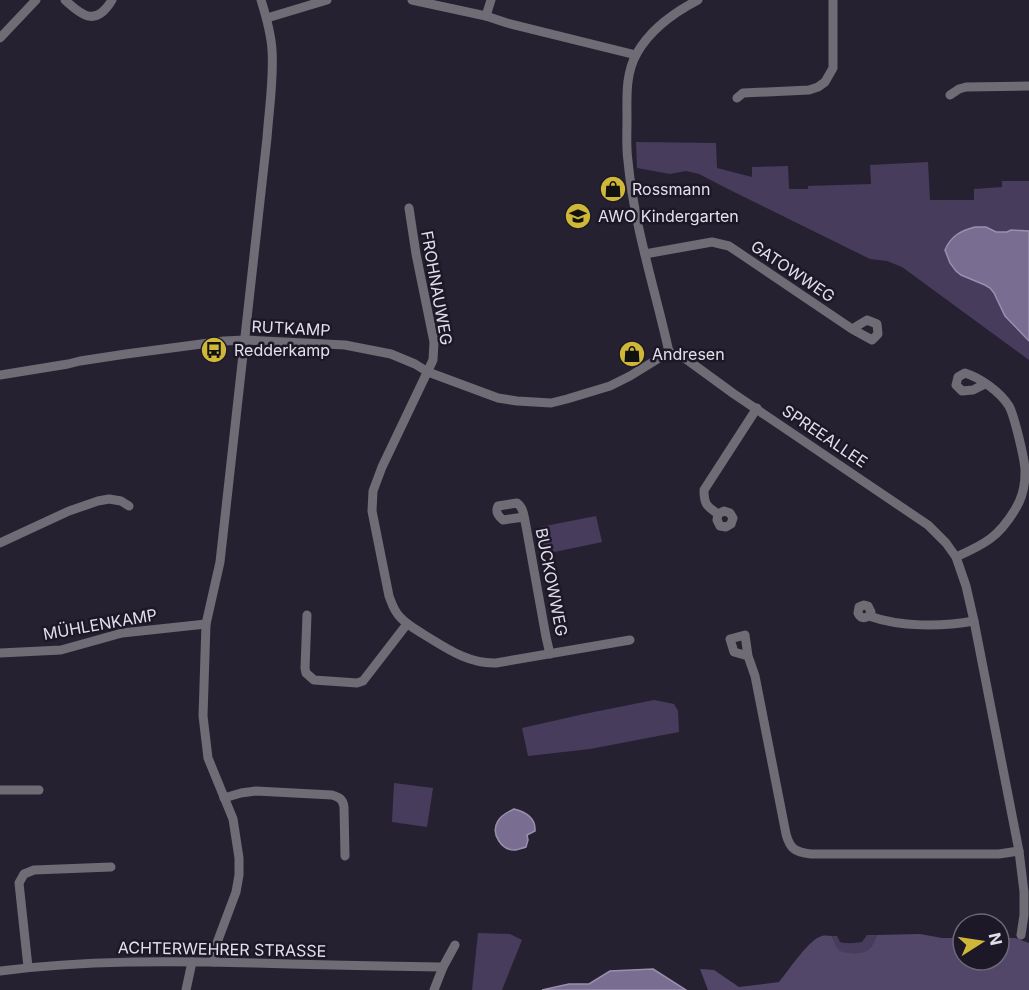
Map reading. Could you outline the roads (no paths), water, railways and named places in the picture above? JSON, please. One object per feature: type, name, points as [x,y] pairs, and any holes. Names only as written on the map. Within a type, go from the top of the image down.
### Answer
[{"type":"street","points":[[0,38],[36,0]]},
{"type":"street","points":[[65,0],[79,13],[89,16],[104,11],[112,0]]},
{"type":"street","points":[[214,962],[215,948],[234,898],[239,875],[239,858],[233,819],[208,758],[203,716],[206,624],[220,562],[267,138],[272,48],[267,18],[261,0]]},
{"type":"street","points":[[267,18],[327,0]]},
{"type":"street","points":[[412,0],[486,16],[636,55]]},
{"type":"street","points":[[486,16],[491,0]]},
{"type":"street","points":[[669,352],[645,254],[627,159],[627,83],[636,55],[642,45],[676,12],[698,0]]},
{"type":"street","points":[[737,98],[743,93],[809,90],[825,82],[833,68],[833,0]]},
{"type":"street","points":[[950,95],[966,87],[1029,86]]},
{"type":"street","name":"FROHNAUWEG","points":[[407,624],[396,612],[389,596],[372,511],[372,500],[382,467],[433,360],[434,342],[417,261],[409,207]]},
{"type":"street","name":"GATOWWEG","points":[[645,254],[712,242],[729,246],[852,328]]},
{"type":"street","name":"RUTKAMP","points":[[0,375],[116,355],[224,341],[345,345],[391,354],[428,372],[498,398],[551,403],[610,386],[669,352]]},
{"type":"street","name":"SPREEALLEE","points":[[669,352],[686,359],[928,525],[956,557],[974,621],[1019,851],[1024,892],[1021,934]]},
{"type":"street","points":[[956,557],[990,540],[1005,525],[1017,506],[1023,490],[1026,470],[1016,423],[1009,406],[997,392],[985,384]]},
{"type":"street","points":[[718,514],[704,501],[704,490],[757,408]]},
{"type":"street","points":[[0,543],[69,511],[98,501],[110,499],[129,506]]},
{"type":"street","name":"BUCKOWWEG","points":[[524,517],[550,654]]},
{"type":"street","points":[[307,615],[305,668],[306,673],[314,680],[357,683],[363,681],[407,624],[445,648],[476,662],[496,663],[630,640]]},
{"type":"street","points":[[869,616],[884,621],[930,625],[974,621]]},
{"type":"street","name":"MÜHLENKAMP","points":[[0,653],[61,650],[122,633],[206,624]]},
{"type":"street","points":[[748,656],[755,676],[786,834],[789,844],[796,851],[810,854],[899,855],[999,854],[1019,851]]},
{"type":"street","points":[[0,790],[39,790]]},
{"type":"street","points":[[224,798],[256,791],[339,797],[344,807],[345,856]]},
{"type":"street","points":[[28,967],[19,883],[24,874],[34,870],[111,867]]},
{"type":"street","points":[[434,990],[454,945]]},
{"type":"street","name":"ACHTERWEHRER STRASSE","points":[[0,971],[98,962],[443,967]]},
{"type":"street","points":[[186,990],[192,962]]},
{"type":"place","name":"Rossmann","points":[[613,189]]},
{"type":"place","name":"AWO Kindergarten","points":[[578,216]]},
{"type":"place","name":"Redderkamp","points":[[214,350]]},
{"type":"place","name":"Andresen","points":[[632,354]]}]
